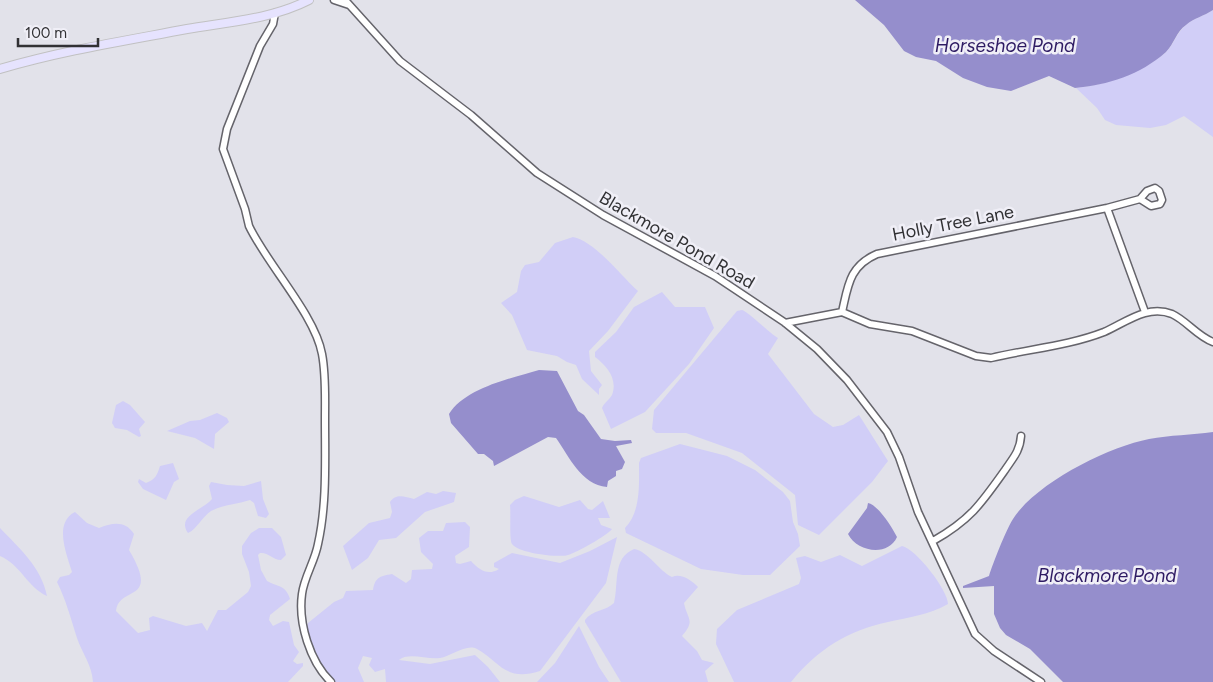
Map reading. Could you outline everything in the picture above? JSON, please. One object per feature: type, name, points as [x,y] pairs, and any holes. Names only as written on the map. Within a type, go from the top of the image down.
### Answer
[{"type":"main road","points":[[0,68],[63,52],[275,13],[310,0]]},
{"type":"street","name":"Blackmore Pond Road","points":[[334,0],[347,3],[400,61],[471,115],[537,173],[603,216],[714,276],[785,323],[817,349],[847,380],[887,432],[899,457],[918,512],[975,634],[994,651],[1041,682]]},
{"type":"street","points":[[275,13],[273,24],[260,46],[228,129],[223,149],[245,209],[248,226],[315,334],[322,354],[325,432],[323,508],[318,545],[302,594],[302,610],[309,647],[315,662],[331,682]]},
{"type":"street","name":"Holly Tree Lane","points":[[842,312],[849,280],[859,264],[868,258],[892,251],[1106,208],[1140,199]]},
{"type":"street","points":[[1106,208],[1145,312]]},
{"type":"street","points":[[785,323],[842,312],[870,324],[912,331],[976,356],[991,358],[1105,332],[1145,312],[1172,314],[1202,337],[1213,342]]},
{"type":"street","points":[[933,541],[957,527],[976,511],[1020,450],[1021,436]]},
{"type":"shaded area","points":[[1213,10],[1213,137],[1184,116],[1166,125],[1150,128],[1116,125],[1105,120],[1097,108],[1076,88],[1111,81],[1146,66],[1165,53],[1186,25]]},
{"type":"shaded area","points":[[573,237],[582,240],[599,252],[638,291],[608,331],[589,351],[591,371],[602,385],[599,389],[599,395],[582,379],[576,365],[557,356],[527,350],[512,315],[501,303],[517,292],[521,271],[525,265],[539,262],[555,243]]},
{"type":"shaded area","points":[[662,292],[675,307],[705,307],[714,328],[689,364],[645,412],[611,429],[602,408],[612,395],[614,384],[604,364],[595,357],[595,352],[616,332],[634,307]]},
{"type":"shaded area","points":[[742,310],[778,338],[768,354],[814,414],[833,427],[843,425],[859,415],[888,461],[872,482],[819,535],[798,525],[795,495],[742,453],[686,433],[656,433],[652,429],[654,410],[737,311]]},
{"type":"shaded area","points":[[123,401],[130,405],[145,422],[139,429],[141,436],[139,437],[127,430],[115,428],[112,423],[116,405]]},
{"type":"shaded area","points":[[217,413],[227,418],[229,422],[215,434],[214,449],[195,438],[167,431],[190,421],[200,420]]},
{"type":"shaded area","points":[[680,444],[727,456],[755,470],[783,492],[790,501],[793,522],[800,546],[770,575],[743,575],[701,569],[626,533],[625,528],[634,514],[638,497],[639,463],[641,458]]},
{"type":"shaded area","points":[[173,463],[179,479],[174,482],[166,500],[143,489],[138,482],[139,479],[146,483],[152,480],[160,466]]},
{"type":"shaded area","points":[[261,481],[263,499],[269,514],[266,518],[258,516],[254,503],[250,500],[211,511],[188,533],[185,522],[192,514],[212,499],[209,486],[211,482],[244,486]]},
{"type":"shaded area","points":[[443,491],[456,493],[454,502],[425,512],[396,538],[379,540],[368,558],[352,570],[343,546],[369,523],[390,518],[392,512],[390,502],[392,499],[401,496],[414,499],[427,492],[436,494]]},
{"type":"shaded area","points":[[524,496],[559,507],[580,500],[588,509],[592,510],[603,501],[610,518],[598,518],[601,525],[612,529],[592,544],[568,555],[547,555],[522,550],[511,542],[510,505],[515,500]]},
{"type":"shaded area","points":[[75,512],[87,523],[99,528],[118,524],[127,526],[134,534],[129,550],[138,567],[141,579],[140,586],[119,603],[116,611],[138,633],[150,630],[149,618],[153,616],[186,626],[202,623],[207,631],[218,610],[226,610],[248,592],[251,586],[249,572],[242,554],[242,546],[251,533],[259,528],[272,528],[281,537],[286,555],[281,560],[260,553],[258,555],[261,570],[267,581],[284,589],[290,599],[270,615],[269,620],[273,626],[283,621],[289,622],[294,645],[299,652],[293,661],[297,664],[303,663],[303,666],[288,682],[93,682],[89,665],[79,644],[57,582],[60,577],[69,575],[72,572],[63,540],[63,531],[68,517]]},
{"type":"shaded area","points":[[465,522],[470,527],[469,547],[455,556],[456,563],[460,564],[471,561],[477,567],[487,572],[499,569],[494,567],[494,563],[512,553],[560,563],[590,551],[617,537],[606,583],[540,671],[528,674],[511,672],[477,649],[469,648],[440,658],[413,656],[399,660],[430,664],[475,655],[500,682],[386,682],[385,669],[375,672],[369,665],[372,658],[363,656],[358,668],[364,682],[336,682],[330,679],[317,658],[307,627],[308,623],[334,602],[343,598],[346,591],[373,590],[378,578],[392,574],[406,583],[411,579],[412,570],[432,569],[433,564],[421,552],[419,538],[428,531],[443,531],[446,523]]},
{"type":"shaded area","points":[[0,528],[35,567],[47,596],[34,587],[13,565],[0,556]]},
{"type":"shaded area","points":[[902,546],[915,554],[923,562],[943,589],[948,604],[926,613],[873,626],[846,636],[812,660],[791,682],[734,682],[716,644],[717,629],[737,610],[799,584],[801,578],[796,558],[805,556],[821,562],[840,555],[862,566]]},
{"type":"shaded area","points":[[634,549],[644,553],[672,577],[686,578],[698,587],[684,603],[690,623],[682,636],[697,651],[702,660],[714,663],[705,671],[708,682],[621,682],[585,622],[591,614],[614,603],[619,565],[627,553]]},
{"type":"shaded area","points":[[579,626],[599,667],[609,682],[537,682],[555,663]]},
{"type":"water","name":"Horseshoe Pond","points":[[855,0],[1213,0],[1213,10],[1183,28],[1169,49],[1156,60],[1123,78],[1075,88],[1049,76],[1011,91],[987,87],[963,78],[936,61],[916,57],[904,51],[884,25]]},
{"type":"water","points":[[539,370],[557,371],[578,411],[584,415],[601,439],[615,441],[631,440],[632,443],[616,446],[625,462],[622,469],[616,471],[616,476],[608,481],[607,487],[590,481],[583,475],[556,438],[548,437],[494,466],[493,461],[484,454],[478,454],[451,423],[449,414],[466,397],[490,385]]},
{"type":"water","name":"Blackmore Pond","points":[[1213,432],[1213,682],[1063,682],[1030,649],[1006,635],[1000,628],[994,614],[994,586],[963,588],[963,586],[989,576],[1013,519],[1038,492],[1074,468],[1132,443],[1149,439]]},
{"type":"water","points":[[868,503],[880,512],[897,537],[887,548],[872,550],[865,548],[858,545],[848,534],[867,508]]}]
